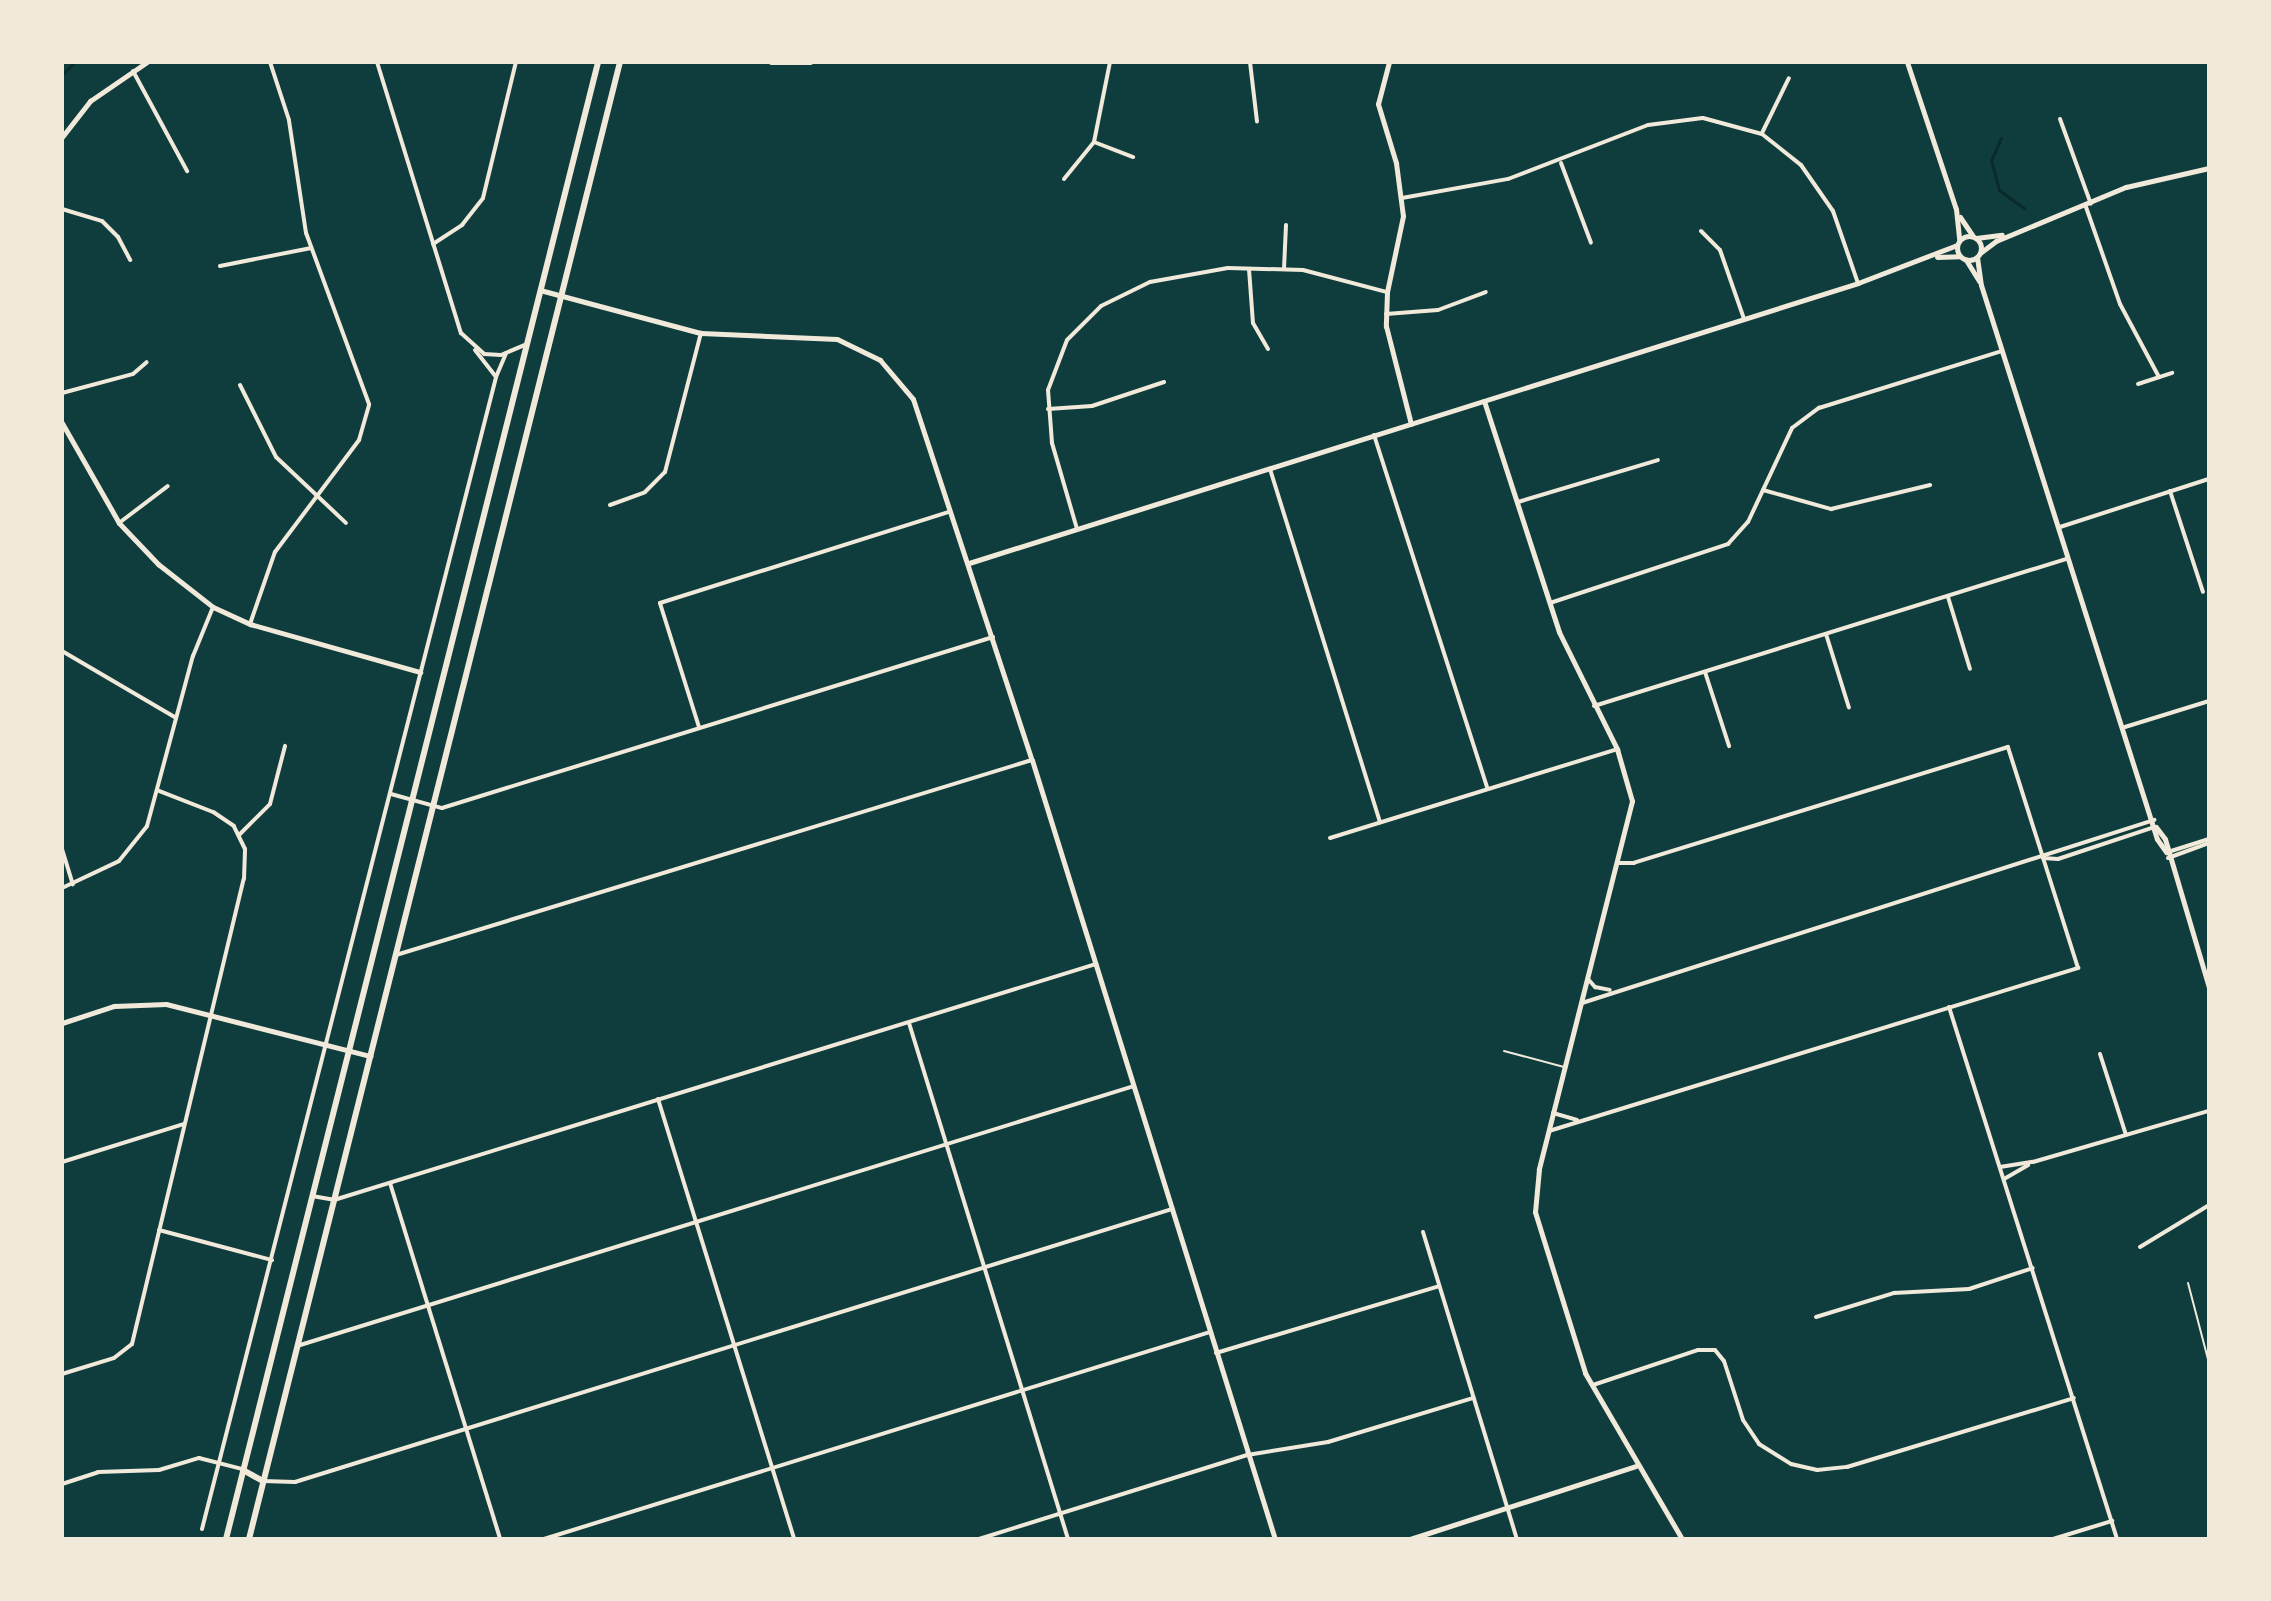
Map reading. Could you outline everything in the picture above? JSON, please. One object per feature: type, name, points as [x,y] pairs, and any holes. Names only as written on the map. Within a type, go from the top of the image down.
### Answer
[{"type":"highway","points":[[226,1539],[598,62]]},
{"type":"highway","points":[[249,1539],[620,62]]},
{"type":"highway","points":[[243,1470],[263,1481]]},
{"type":"street","points":[[62,137],[90,101],[147,62]]},
{"type":"street","points":[[250,624],[275,552],[359,440],[369,404],[311,248],[289,120],[270,62]]},
{"type":"street","points":[[377,62],[457,323],[496,377]]},
{"type":"street","points":[[433,244],[462,225],[483,198],[516,62]]},
{"type":"street","points":[[771,62],[810,62]]},
{"type":"street","points":[[1064,179],[1094,142],[1110,62]]},
{"type":"street","points":[[1250,62],[1257,122]]},
{"type":"street","points":[[1389,62],[1378,104],[1402,198],[1401,242],[1387,292],[1386,314],[1388,345],[1411,424]]},
{"type":"street","points":[[1907,62],[1956,209],[1974,237],[1981,285],[2209,988]]},
{"type":"street","points":[[133,71],[187,171]]},
{"type":"street","points":[[1762,134],[1789,78]]},
{"type":"street","points":[[1402,198],[1479,187],[1561,162],[1673,119],[1703,118],[1762,134],[1820,187],[1858,283]]},
{"type":"street","points":[[2060,119],[2120,304],[2159,377]]},
{"type":"street","points":[[1094,142],[1133,157]]},
{"type":"street","points":[[1561,162],[1591,243]]},
{"type":"street","points":[[1932,258],[1978,255],[2011,234],[2089,206],[2153,178],[2209,168]]},
{"type":"street","points":[[62,209],[102,221],[118,237],[130,260]]},
{"type":"street","points":[[1956,209],[1958,243],[1963,258],[1981,285]]},
{"type":"street","points":[[1284,269],[1286,225]]},
{"type":"street","points":[[1701,231],[1720,250],[1744,319]]},
{"type":"street","points":[[969,563],[1858,283],[1932,258],[1974,237],[2011,234]]},
{"type":"street","points":[[220,266],[311,248]]},
{"type":"street","points":[[1077,529],[1052,443],[1048,409],[1054,365],[1067,340],[1101,306],[1150,282],[1249,268],[1284,269],[1387,292]]},
{"type":"street","points":[[1249,268],[1253,323],[1268,349]]},
{"type":"street","points":[[539,290],[701,333],[735,338],[811,335],[856,346],[880,360],[913,399],[993,637],[1275,1539]]},
{"type":"street","points":[[1386,314],[1438,310],[1486,292]]},
{"type":"street","points":[[610,505],[645,492],[665,472],[701,333]]},
{"type":"street","points":[[475,349],[506,353],[525,345]]},
{"type":"street","points":[[1550,603],[1728,544],[1748,522],[1783,442],[1812,413],[2002,351]]},
{"type":"street","points":[[202,1529],[496,377],[506,353]]},
{"type":"street","points":[[62,393],[133,374],[147,362]]},
{"type":"street","points":[[2138,384],[2172,373]]},
{"type":"street","points":[[1048,409],[1092,406],[1164,382]]},
{"type":"street","points":[[240,385],[266,444],[316,497],[346,523]]},
{"type":"street","points":[[1484,401],[1567,655],[1617,749],[1632,801],[1619,863],[1533,1196],[1535,1212],[1591,1386],[1682,1539]]},
{"type":"street","points":[[62,423],[64,432],[119,523],[158,564],[213,607],[250,624],[420,672]]},
{"type":"street","points":[[1374,435],[1487,788]]},
{"type":"street","points":[[1518,502],[1658,460]]},
{"type":"street","points":[[1270,469],[1380,822]]},
{"type":"street","points":[[2060,527],[2209,479]]},
{"type":"street","points":[[1763,490],[1831,509],[1930,485]]},
{"type":"street","points":[[119,523],[168,486]]},
{"type":"street","points":[[2170,491],[2203,592]]},
{"type":"street","points":[[699,727],[660,603],[952,511]]},
{"type":"street","points":[[1594,706],[2070,558]]},
{"type":"street","points":[[1948,597],[1970,669]]},
{"type":"street","points":[[62,888],[101,873],[132,847],[147,826],[159,791],[176,718],[213,607]]},
{"type":"street","points":[[1826,634],[1849,708]]},
{"type":"street","points":[[391,794],[442,808],[993,637]]},
{"type":"street","points":[[62,651],[176,718]]},
{"type":"street","points":[[1705,672],[1729,746]]},
{"type":"street","points":[[2125,727],[2209,701]]},
{"type":"street","points":[[240,834],[270,804],[285,746]]},
{"type":"street","points":[[1549,1131],[2078,968],[2008,747],[1634,863],[1619,863]]},
{"type":"street","points":[[1330,838],[1617,749]]},
{"type":"street","points":[[396,955],[1032,760]]},
{"type":"street","points":[[62,1374],[129,1349],[214,1015],[247,861],[240,834],[213,812],[159,791]]},
{"type":"street","points":[[1582,1003],[2154,820]]},
{"type":"street","points":[[2043,858],[2058,859],[2156,827]]},
{"type":"street","points":[[2167,855],[2209,841]]},
{"type":"street","points":[[62,849],[73,884]]},
{"type":"street","points":[[312,1196],[334,1200],[1096,964]]},
{"type":"street","points":[[1588,979],[1603,991],[1616,990]]},
{"type":"street","points":[[62,1023],[139,1003],[214,1015],[370,1056]]},
{"type":"street","points":[[1949,1007],[2117,1539]]},
{"type":"street","points":[[909,1023],[1068,1539]]},
{"type":"street","points":[[2100,1054],[2126,1135]]},
{"type":"street","points":[[297,1346],[1134,1086]]},
{"type":"street","points":[[658,1099],[794,1539]]},
{"type":"street","points":[[2000,1167],[2033,1162],[2209,1111]]},
{"type":"street","points":[[1553,1113],[1570,1120],[1584,1119]]},
{"type":"street","points":[[62,1162],[184,1124]]},
{"type":"street","points":[[2004,1179],[2033,1162]]},
{"type":"street","points":[[390,1183],[500,1539]]},
{"type":"street","points":[[2140,1247],[2209,1205]]},
{"type":"street","points":[[263,1481],[295,1482],[1172,1209]]},
{"type":"street","points":[[159,1230],[272,1260]]},
{"type":"street","points":[[1423,1232],[1517,1539]]},
{"type":"street","points":[[1816,1317],[1894,1293],[1969,1289],[2033,1268]]},
{"type":"street","points":[[1216,1353],[1439,1286]]},
{"type":"street","points":[[544,1539],[1210,1332]]},
{"type":"street","points":[[1591,1386],[1698,1350],[1715,1350],[1724,1361],[1743,1420],[1759,1444],[1791,1464],[1817,1470],[1847,1467],[2074,1398]]},
{"type":"street","points":[[979,1539],[1247,1455],[1328,1442],[1473,1398]]},
{"type":"street","points":[[62,1484],[98,1472],[159,1470],[199,1458],[243,1470]]},
{"type":"street","points":[[1410,1539],[1636,1466]]},
{"type":"street","points":[[2053,1539],[2112,1521]]},
{"type":"lane","points":[[1504,1051],[1565,1067]]},
{"type":"lane","points":[[2188,1283],[2209,1363]]},
{"type":"waterway","points":[[62,75],[74,62]]},
{"type":"waterway","points":[[2001,138],[1991,160],[1999,190],[2024,208]]}]
